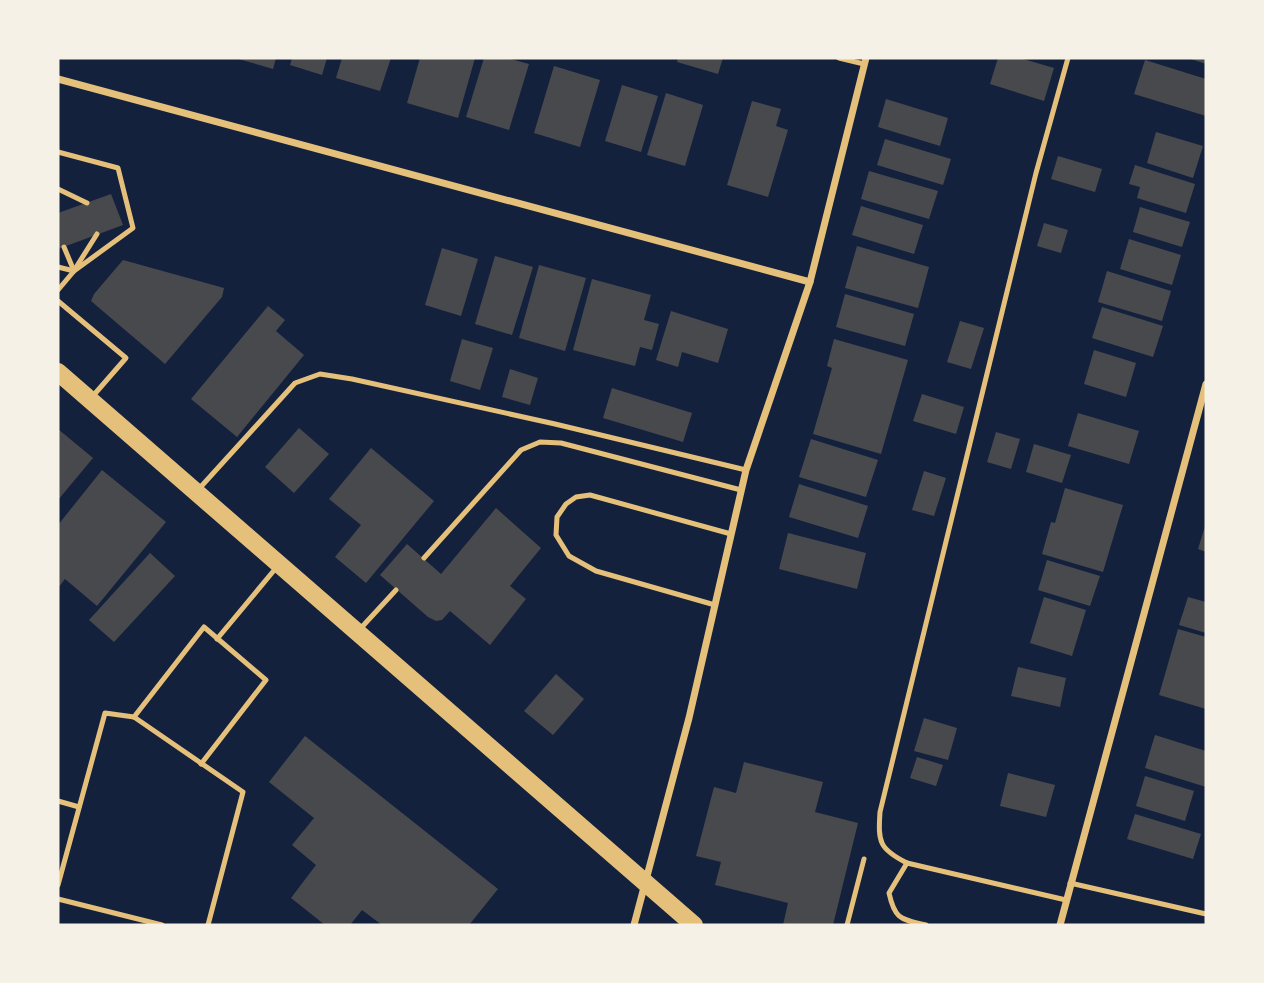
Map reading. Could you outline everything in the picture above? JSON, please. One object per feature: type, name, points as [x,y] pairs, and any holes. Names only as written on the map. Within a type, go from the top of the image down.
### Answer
[{"type":"main road","points":[[58,372],[694,925]]},
{"type":"street","points":[[634,925],[689,718],[746,470],[810,282],[865,61]]},
{"type":"street","points":[[58,79],[810,282]]},
{"type":"street","points":[[1060,925],[1206,384]]},
{"type":"lane","points":[[839,58],[865,61]]},
{"type":"lane","points":[[1066,900],[907,863],[887,853],[879,835],[880,813],[1036,173],[1068,58]]},
{"type":"lane","points":[[58,152],[118,168],[133,228],[74,271]]},
{"type":"lane","points":[[58,190],[87,203]]},
{"type":"lane","points":[[58,290],[74,271],[97,234]]},
{"type":"lane","points":[[64,247],[74,271]]},
{"type":"lane","points":[[58,267],[74,271]]},
{"type":"lane","points":[[58,301],[126,358],[90,400]]},
{"type":"lane","points":[[196,492],[295,383],[320,374],[555,424],[746,470]]},
{"type":"lane","points":[[424,558],[521,450],[540,442],[561,443],[741,490]]},
{"type":"lane","points":[[715,605],[596,571],[569,556],[556,535],[557,517],[566,504],[576,497],[590,495],[730,534]]},
{"type":"lane","points":[[217,639],[278,565]]},
{"type":"lane","points":[[356,633],[396,590]]},
{"type":"lane","points":[[134,717],[204,627],[266,680],[201,764]]},
{"type":"lane","points":[[58,885],[105,713],[134,717],[243,792],[208,925]]},
{"type":"lane","points":[[58,801],[79,807]]},
{"type":"lane","points":[[847,925],[863,859]]},
{"type":"lane","points":[[907,863],[888,893],[892,908],[901,919],[926,925]]},
{"type":"lane","points":[[1070,883],[1206,914]]},
{"type":"lane","points":[[58,899],[162,925]]},
{"type":"lane","points":[[128,925],[130,917]]},
{"type":"building","points":[[235,58],[276,58],[273,69]]},
{"type":"building","points":[[292,58],[327,58],[322,75],[290,65]]},
{"type":"building","points":[[342,58],[391,58],[380,91],[336,78]]},
{"type":"building","points":[[420,58],[475,58],[458,118],[407,103]]},
{"type":"building","points":[[484,58],[507,58],[529,64],[509,130],[466,117]]},
{"type":"building","points":[[678,58],[723,58],[718,74],[677,62]]},
{"type":"building","points":[[998,58],[1020,58],[1054,68],[1044,101],[990,84]]},
{"type":"building","points":[[1188,58],[1206,58],[1206,64]]},
{"type":"building","points":[[1145,60],[1206,79],[1206,116],[1134,94]]},
{"type":"building","points":[[554,66],[600,80],[580,147],[534,133]]},
{"type":"building","points":[[622,85],[658,96],[641,152],[605,141]]},
{"type":"building","points":[[666,93],[703,105],[685,166],[647,155]]},
{"type":"building","points":[[886,99],[948,118],[940,146],[878,127]]},
{"type":"building","points":[[752,101],[781,109],[776,126],[788,130],[768,197],[727,185]]},
{"type":"building","points":[[1156,132],[1203,146],[1193,178],[1147,163]]},
{"type":"building","points":[[885,139],[951,159],[943,185],[877,165]]},
{"type":"building","points":[[1058,156],[1102,169],[1095,192],[1051,179]]},
{"type":"building","points":[[1135,165],[1195,184],[1186,213],[1137,198],[1140,187],[1129,184]]},
{"type":"building","points":[[869,171],[938,191],[929,219],[861,199]]},
{"type":"building","points":[[111,194],[123,225],[58,249],[58,213]]},
{"type":"building","points":[[861,206],[923,225],[914,254],[852,235]]},
{"type":"building","points":[[1140,207],[1190,222],[1182,247],[1133,232]]},
{"type":"building","points":[[1044,223],[1068,230],[1061,253],[1037,246]]},
{"type":"building","points":[[1129,239],[1181,255],[1172,285],[1120,269]]},
{"type":"building","points":[[857,246],[929,267],[918,308],[845,288]]},
{"type":"building","points":[[442,248],[478,259],[461,316],[425,305]]},
{"type":"building","points":[[495,256],[533,267],[512,335],[475,324]]},
{"type":"building","points":[[123,260],[224,288],[222,297],[165,364],[91,301]]},
{"type":"building","points":[[539,265],[586,278],[565,351],[519,338]]},
{"type":"building","points":[[1107,271],[1171,291],[1162,321],[1098,302]]},
{"type":"building","points":[[592,279],[651,295],[644,320],[659,324],[652,350],[640,347],[635,366],[573,350]]},
{"type":"building","points":[[845,294],[914,314],[905,346],[836,327]]},
{"type":"building","points":[[268,306],[285,320],[276,331],[304,355],[237,437],[191,399]]},
{"type":"building","points":[[1102,307],[1163,326],[1153,357],[1092,338]]},
{"type":"building","points":[[671,311],[728,329],[718,363],[682,352],[678,367],[656,360]]},
{"type":"building","points":[[960,321],[984,328],[971,369],[947,362]]},
{"type":"building","points":[[462,339],[493,348],[480,390],[450,381]]},
{"type":"building","points":[[834,339],[908,360],[881,454],[813,434],[832,368],[827,366]]},
{"type":"building","points":[[1094,350],[1136,363],[1126,397],[1084,384]]},
{"type":"building","points":[[510,369],[538,378],[530,405],[502,397]]},
{"type":"building","points":[[612,388],[692,413],[683,442],[603,418]]},
{"type":"building","points":[[922,394],[964,407],[956,434],[913,421]]},
{"type":"building","points":[[1078,413],[1139,431],[1129,464],[1068,446]]},
{"type":"building","points":[[299,428],[329,454],[294,493],[265,467]]},
{"type":"building","points":[[58,429],[93,458],[58,500]]},
{"type":"building","points":[[996,432],[1020,439],[1011,469],[987,462]]},
{"type":"building","points":[[811,439],[878,460],[866,497],[799,477]]},
{"type":"building","points":[[1034,444],[1071,455],[1062,483],[1026,472]]},
{"type":"building","points":[[371,448],[434,501],[366,583],[335,557],[361,525],[329,499]]},
{"type":"building","points":[[102,470],[166,522],[97,606],[65,579],[58,588],[58,525]]},
{"type":"building","points":[[924,471],[946,478],[934,516],[912,510]]},
{"type":"building","points":[[799,484],[868,506],[858,538],[789,517]]},
{"type":"building","points":[[1065,488],[1123,505],[1103,572],[1042,554]]},
{"type":"building","points":[[496,508],[541,548],[510,586],[526,599],[490,645],[450,611],[442,620],[436,621],[428,617],[380,575],[407,544],[441,574]]},
{"type":"building","points":[[1206,523],[1206,552],[1198,549]]},
{"type":"building","points":[[788,533],[866,553],[857,589],[779,569]]},
{"type":"building","points":[[150,553],[175,576],[114,642],[89,620]]},
{"type":"building","points":[[1047,560],[1100,576],[1090,606],[1038,590]]},
{"type":"building","points":[[1044,597],[1086,610],[1072,656],[1030,643]]},
{"type":"building","points":[[1188,597],[1206,602],[1206,633],[1179,625]]},
{"type":"building","points":[[1178,629],[1206,637],[1206,709],[1159,695]]},
{"type":"building","points":[[1018,667],[1066,678],[1060,707],[1011,696]]},
{"type":"building","points":[[556,674],[584,699],[553,735],[524,711]]},
{"type":"building","points":[[924,718],[957,728],[948,760],[914,751]]},
{"type":"building","points":[[1155,735],[1206,751],[1206,787],[1145,768]]},
{"type":"building","points":[[305,736],[498,889],[469,925],[382,925],[362,910],[350,925],[325,925],[291,898],[316,865],[292,845],[314,818],[269,782]]},
{"type":"building","points":[[917,757],[943,765],[936,786],[910,778]]},
{"type":"building","points":[[744,762],[823,782],[815,812],[858,823],[833,925],[783,925],[788,903],[715,885],[721,862],[696,856],[714,787],[736,793]]},
{"type":"building","points":[[1008,773],[1055,785],[1046,817],[1000,806]]},
{"type":"building","points":[[1145,776],[1194,791],[1185,821],[1136,806]]},
{"type":"building","points":[[1135,814],[1201,834],[1193,859],[1127,839]]}]
